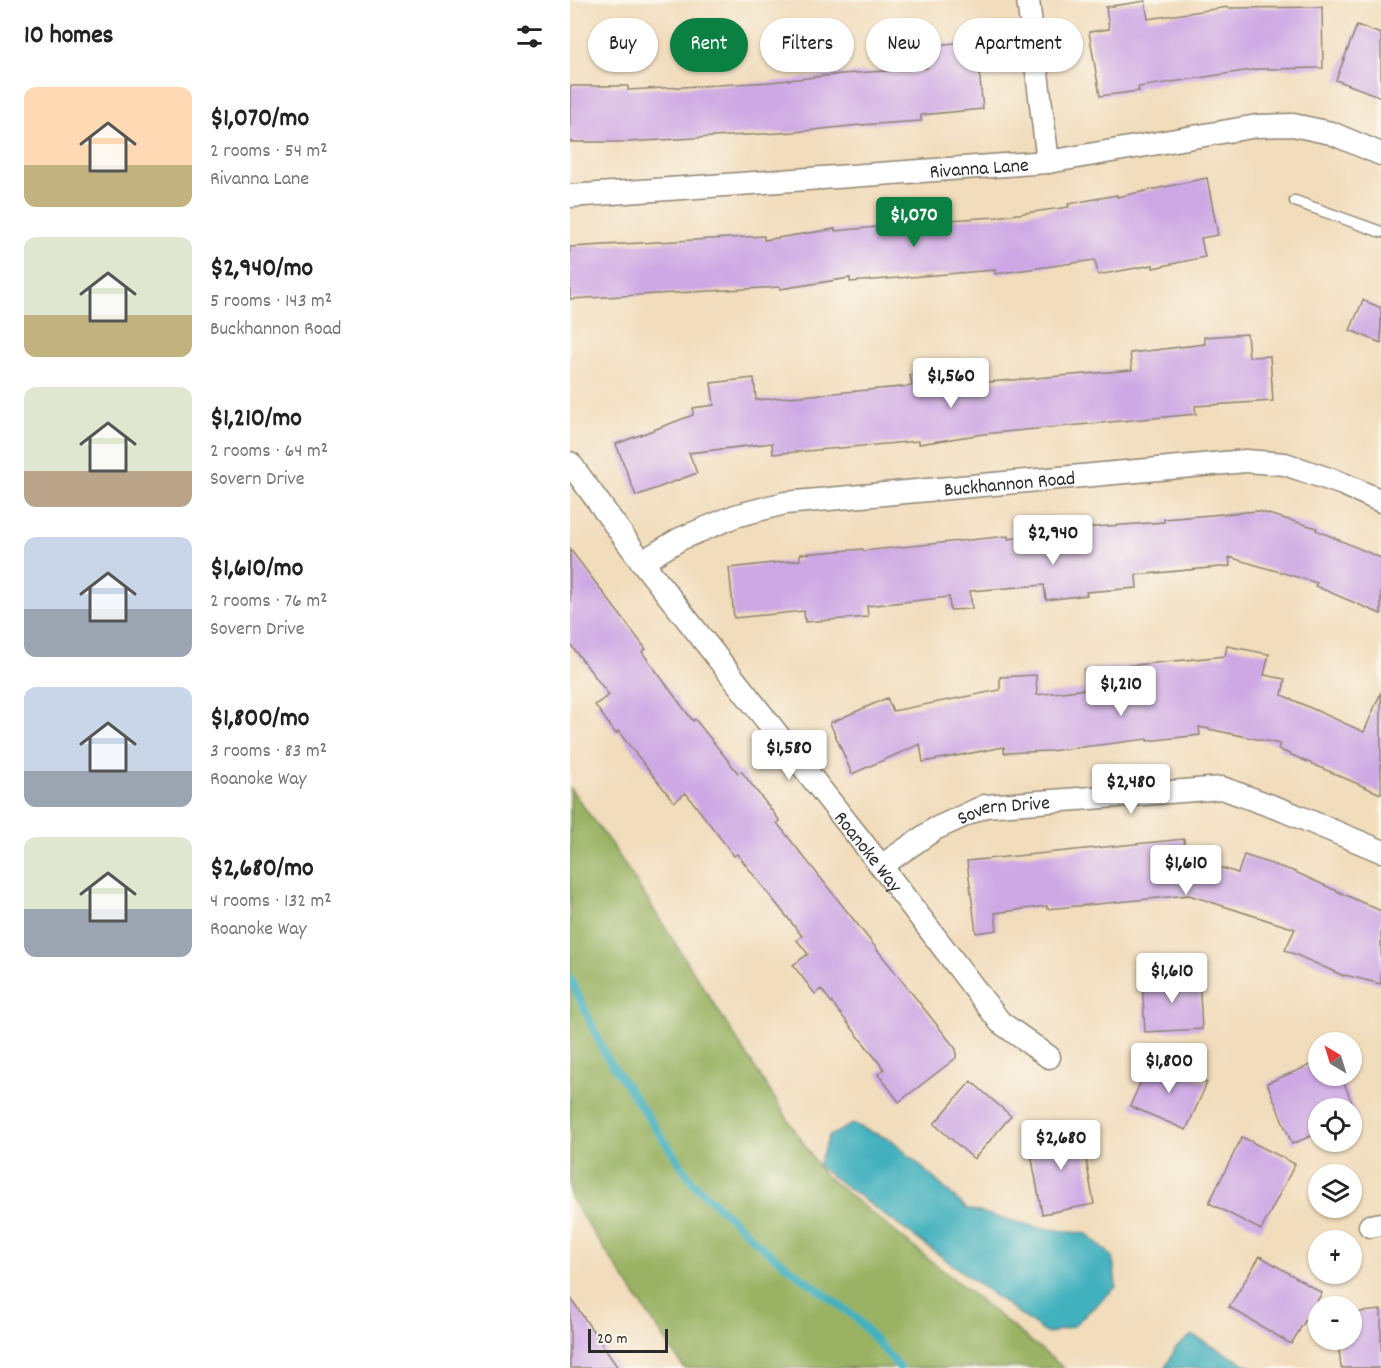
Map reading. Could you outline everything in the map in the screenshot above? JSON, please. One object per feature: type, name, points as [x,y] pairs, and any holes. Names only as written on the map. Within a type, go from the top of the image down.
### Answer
[{"type":"street","points":[[1028,0],[1048,162]]},
{"type":"street","name":"Rivanna Lane","points":[[570,196],[1048,162],[1257,126],[1293,125],[1331,133],[1381,154]]},
{"type":"street","name":"Buckhannon Road","points":[[642,562],[680,539],[735,516],[785,503],[1246,461],[1285,464],[1343,484],[1381,501]]},
{"type":"street","name":"Roanoke Way","points":[[570,463],[642,562],[881,866],[1000,1022],[1049,1057]]},
{"type":"street","name":"Sovern Drive","points":[[881,866],[934,829],[985,806],[1222,788],[1285,811],[1381,851]]},
{"type":"lane","points":[[1295,201],[1381,232]]},
{"type":"green space","points":[[570,788],[616,851],[823,1174],[1064,1368],[684,1368],[570,1198]]},
{"type":"water","points":[[853,1124],[893,1141],[967,1209],[1036,1227],[1087,1234],[1113,1257],[1116,1287],[1073,1326],[1047,1334],[818,1166],[829,1136]]},
{"type":"water","points":[[1192,1335],[1252,1368],[1165,1368],[1176,1348]]},
{"type":"building","points":[[1145,1],[1148,19],[1228,7],[1322,7],[1323,68],[1258,69],[1138,87],[1139,91],[1100,96],[1089,32],[1109,29],[1106,7]]},
{"type":"building","points":[[1357,25],[1381,34],[1381,97],[1336,80]]},
{"type":"building","points":[[953,43],[953,72],[979,72],[983,109],[921,115],[921,121],[795,132],[628,142],[570,142],[570,86],[628,86],[628,90],[771,82],[870,72],[941,72],[941,44]]},
{"type":"building","points":[[1207,178],[1218,235],[1201,238],[1205,257],[1153,268],[1153,265],[1098,275],[1095,260],[995,274],[995,270],[850,282],[850,278],[780,289],[780,287],[570,299],[570,247],[764,236],[764,240],[835,229],[835,231],[996,217],[1069,207],[1068,204],[1117,195],[1117,197]]},
{"type":"building","points":[[1363,300],[1381,308],[1381,343],[1350,330]]},
{"type":"building","points":[[1247,334],[1249,357],[1270,356],[1273,401],[1195,406],[1196,414],[983,434],[919,444],[919,441],[773,454],[772,443],[689,453],[697,473],[636,496],[616,444],[693,415],[693,408],[714,405],[711,383],[754,378],[756,400],[912,386],[910,375],[931,372],[934,389],[976,383],[1132,370],[1130,353],[1205,344],[1204,337]]},
{"type":"building","points":[[1258,511],[1317,528],[1316,530],[1381,558],[1381,614],[1315,586],[1317,583],[1229,557],[1230,566],[1136,575],[1137,588],[1086,592],[1087,595],[1046,600],[1044,585],[970,591],[972,609],[950,610],[949,597],[867,606],[868,617],[805,622],[804,611],[734,618],[729,568],[800,560],[800,554],[863,549],[863,551],[1008,536],[1008,539],[1095,527],[1164,522],[1164,519]]},
{"type":"building","points":[[570,549],[646,649],[642,652],[693,721],[695,719],[738,773],[741,771],[780,821],[777,823],[956,1049],[956,1058],[899,1102],[878,1074],[884,1069],[821,989],[815,994],[793,965],[808,954],[797,940],[802,936],[737,854],[734,856],[686,793],[674,802],[618,731],[616,734],[595,705],[609,695],[570,644]]},
{"type":"building","points":[[1227,646],[1269,654],[1264,675],[1285,679],[1282,695],[1364,732],[1381,692],[1381,794],[1278,749],[1280,744],[1199,727],[1200,735],[1050,751],[1004,753],[1004,747],[923,762],[920,744],[852,774],[830,723],[887,698],[893,711],[1000,690],[1000,677],[1036,675],[1037,695],[1086,689],[1084,670],[1225,656]]},
{"type":"building","points":[[1184,839],[1186,857],[1238,873],[1244,855],[1293,871],[1381,911],[1381,984],[1344,976],[1285,950],[1295,929],[1189,895],[1047,909],[1047,906],[995,913],[997,930],[976,933],[967,861]]},
{"type":"building","points":[[1199,976],[1202,1029],[1145,1032],[1142,980]]},
{"type":"building","points":[[1151,1059],[1207,1083],[1186,1130],[1130,1106]]},
{"type":"building","points":[[1308,1066],[1308,1086],[1345,1086],[1350,1098],[1308,1098],[1308,1137],[1292,1144],[1267,1083]]},
{"type":"building","points":[[971,1081],[1011,1116],[974,1159],[934,1124]]},
{"type":"building","points":[[1080,1127],[1094,1204],[1042,1214],[1028,1137]]},
{"type":"building","points":[[1242,1137],[1295,1164],[1261,1230],[1209,1203]]},
{"type":"building","points":[[1260,1256],[1322,1293],[1320,1296],[1308,1296],[1308,1316],[1291,1344],[1229,1307]]},
{"type":"building","points":[[570,1297],[618,1368],[570,1368]]},
{"type":"building","points":[[1381,1310],[1381,1368],[1341,1368],[1339,1350],[1362,1350],[1362,1312]]},
{"type":"waterway","points":[[570,978],[606,1056],[694,1184],[763,1248],[855,1317],[900,1368]]}]
